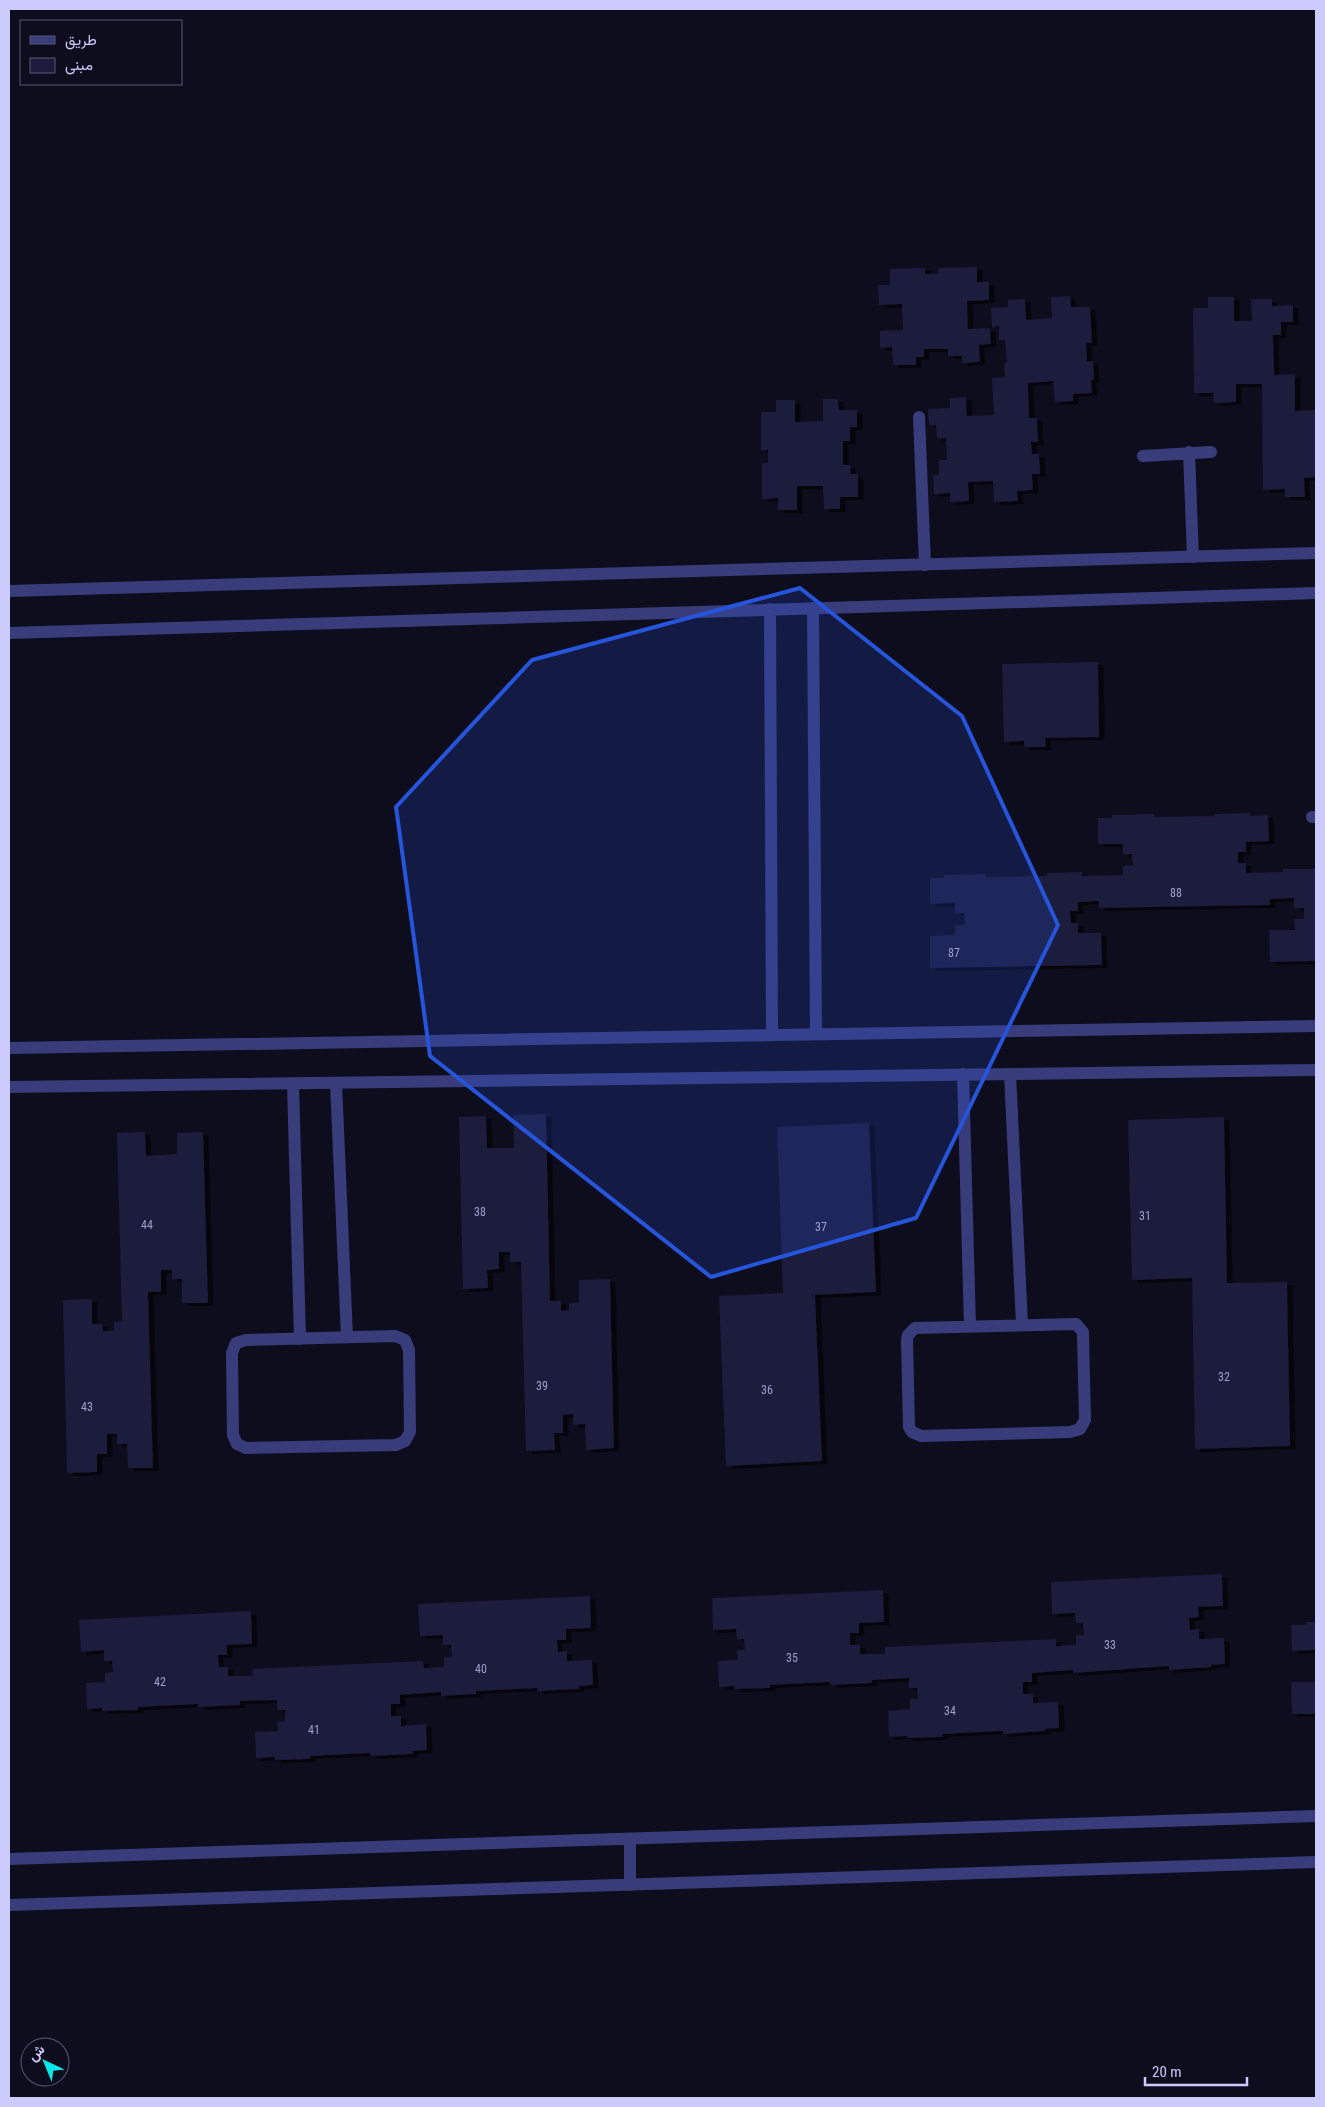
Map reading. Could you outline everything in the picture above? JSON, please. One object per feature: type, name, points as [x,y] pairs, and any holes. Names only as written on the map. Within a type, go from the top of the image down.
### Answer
[{"type":"street","points":[[919,417],[925,565]]},
{"type":"street","points":[[1189,452],[1193,557]]},
{"type":"street","points":[[1143,456],[1211,452]]},
{"type":"street","points":[[9,591],[1316,553]]},
{"type":"street","points":[[9,633],[1316,593]]},
{"type":"street","points":[[813,608],[816,1034]]},
{"type":"street","points":[[770,609],[772,1034]]},
{"type":"street","points":[[9,1048],[1316,1026]]},
{"type":"street","points":[[9,1087],[1316,1070]]},
{"type":"street","points":[[963,1074],[970,1326]]},
{"type":"street","points":[[1010,1074],[1022,1325]]},
{"type":"street","points":[[336,1083],[347,1337]]},
{"type":"street","points":[[293,1084],[300,1339]]},
{"type":"street","points":[[1076,1324],[1083,1332],[1085,1420],[1080,1429],[1070,1432],[916,1435],[909,1427],[908,1422],[908,1335],[915,1328],[1022,1325],[1076,1324]]},
{"type":"street","points":[[395,1336],[405,1340],[409,1350],[410,1428],[405,1441],[396,1445],[241,1447],[237,1444],[233,1435],[233,1347],[240,1340],[347,1337],[395,1336]]},
{"type":"street","points":[[9,1859],[1316,1816]]},
{"type":"street","points":[[630,1839],[630,1885]]},
{"type":"street","points":[[9,1905],[1316,1862]]},
{"type":"highlighted area","points":[[800,588],[962,716],[1058,925],[916,1218],[711,1277],[430,1056],[396,807],[532,660]]},
{"type":"building","points":[[977,267],[977,282],[989,282],[989,300],[967,301],[968,329],[990,328],[991,344],[979,345],[980,362],[962,363],[962,356],[948,356],[948,349],[924,349],[924,357],[916,357],[916,365],[893,365],[892,347],[880,348],[880,331],[903,330],[902,304],[879,305],[878,285],[890,285],[890,269],[925,268],[925,274],[938,274],[938,268]]},
{"type":"building","points":[[1070,296],[1071,307],[1090,307],[1092,343],[1086,343],[1087,362],[1093,361],[1094,380],[1091,380],[1092,393],[1073,394],[1073,401],[1055,402],[1053,381],[1028,383],[1029,418],[1037,418],[1038,442],[1031,442],[1032,454],[1039,454],[1040,474],[1032,474],[1033,490],[1017,491],[1018,501],[994,502],[993,481],[968,482],[969,501],[950,502],[950,493],[934,494],[933,475],[939,475],[939,460],[947,460],[946,438],[937,438],[936,425],[929,425],[928,409],[950,408],[950,398],[966,397],[967,416],[994,415],[992,378],[1005,377],[1004,363],[1007,363],[1005,340],[999,340],[999,326],[992,327],[991,308],[1008,307],[1008,300],[1025,299],[1026,320],[1052,318],[1051,297]]},
{"type":"building","points":[[1208,297],[1234,297],[1234,321],[1252,321],[1251,299],[1272,299],[1272,306],[1293,305],[1293,322],[1281,322],[1281,335],[1273,335],[1274,375],[1295,374],[1295,411],[1316,410],[1316,477],[1304,478],[1305,497],[1285,497],[1285,489],[1263,490],[1262,384],[1236,384],[1236,402],[1214,403],[1213,393],[1194,393],[1193,308],[1208,308]]},
{"type":"building","points":[[823,399],[838,399],[839,410],[857,410],[857,427],[850,427],[850,441],[843,441],[843,465],[850,465],[851,474],[858,474],[858,497],[840,497],[840,509],[824,509],[823,486],[797,486],[797,510],[778,510],[778,498],[762,499],[762,463],[768,463],[768,450],[761,450],[761,412],[776,412],[776,400],[795,400],[795,422],[823,421]]},
{"type":"building","points":[[1098,662],[1099,737],[1045,738],[1046,747],[1024,747],[1024,741],[1004,742],[1002,664]]},
{"type":"building","points":[[1250,813],[1250,816],[1268,815],[1269,841],[1246,842],[1246,852],[1238,852],[1238,863],[1246,863],[1246,873],[1283,872],[1283,869],[1316,869],[1316,961],[1270,962],[1269,930],[1295,930],[1294,919],[1304,919],[1304,908],[1294,908],[1294,898],[1270,899],[1270,905],[1099,908],[1099,901],[1078,902],[1078,911],[1070,911],[1071,923],[1078,923],[1078,933],[1101,933],[1102,965],[930,968],[930,936],[955,935],[955,925],[965,925],[964,913],[955,913],[955,903],[930,904],[930,878],[944,878],[944,875],[986,874],[986,877],[1047,876],[1047,873],[1082,872],[1082,876],[1123,875],[1123,866],[1133,865],[1132,854],[1123,854],[1123,844],[1098,844],[1098,818],[1112,818],[1112,815],[1154,814],[1155,817],[1215,816],[1214,814]]},
{"type":"building","points":[[546,1114],[550,1301],[561,1301],[561,1311],[569,1310],[569,1303],[579,1303],[579,1280],[610,1279],[614,1448],[586,1450],[585,1424],[573,1425],[573,1414],[563,1415],[563,1433],[554,1433],[555,1450],[526,1451],[521,1262],[510,1262],[510,1252],[499,1252],[499,1269],[487,1270],[488,1288],[463,1289],[459,1117],[486,1116],[487,1148],[514,1148],[513,1115]]},
{"type":"building","points":[[1224,1117],[1227,1283],[1287,1282],[1290,1446],[1195,1449],[1192,1278],[1132,1280],[1128,1120]]},
{"type":"building","points":[[869,1123],[876,1292],[815,1295],[822,1461],[726,1466],[719,1296],[783,1293],[777,1127]]},
{"type":"building","points":[[145,1132],[146,1156],[177,1154],[177,1133],[203,1132],[208,1303],[182,1303],[182,1279],[172,1279],[172,1270],[161,1270],[161,1292],[148,1292],[153,1468],[128,1468],[127,1444],[117,1444],[117,1434],[107,1434],[107,1454],[97,1454],[97,1472],[67,1473],[63,1300],[92,1299],[92,1324],[102,1324],[103,1331],[114,1331],[114,1322],[122,1321],[117,1133]]},
{"type":"building","points":[[1222,1574],[1223,1606],[1198,1607],[1199,1617],[1189,1618],[1190,1630],[1199,1629],[1199,1639],[1224,1638],[1225,1664],[1169,1670],[1169,1666],[1073,1673],[1073,1670],[1032,1673],[1032,1682],[1023,1682],[1023,1694],[1033,1694],[1033,1703],[1058,1702],[1059,1728],[1003,1734],[1003,1731],[942,1734],[943,1737],[889,1737],[888,1711],[910,1709],[910,1699],[918,1699],[917,1688],[909,1688],[909,1678],[872,1680],[872,1683],[830,1685],[830,1682],[770,1685],[770,1688],[734,1689],[734,1686],[719,1687],[718,1661],[738,1660],[737,1650],[745,1650],[744,1639],[737,1639],[736,1629],[713,1630],[712,1598],[883,1590],[884,1622],[859,1623],[859,1633],[850,1633],[850,1645],[860,1645],[860,1654],[885,1654],[885,1647],[1056,1639],[1056,1646],[1076,1645],[1076,1635],[1084,1635],[1083,1623],[1076,1623],[1075,1613],[1052,1614],[1051,1582]]},
{"type":"building","points":[[590,1596],[591,1628],[566,1629],[566,1640],[557,1640],[558,1652],[567,1651],[567,1661],[592,1660],[593,1685],[579,1686],[579,1689],[537,1691],[537,1688],[476,1691],[476,1694],[441,1696],[441,1692],[400,1695],[400,1704],[391,1704],[391,1716],[401,1716],[401,1726],[426,1724],[427,1750],[413,1751],[413,1754],[371,1756],[370,1753],[310,1756],[310,1759],[275,1760],[275,1757],[256,1758],[255,1732],[278,1731],[277,1722],[285,1721],[285,1710],[277,1710],[277,1700],[240,1701],[240,1705],[198,1707],[198,1704],[138,1707],[138,1710],[102,1711],[102,1708],[87,1709],[86,1683],[105,1682],[105,1673],[113,1672],[112,1661],[104,1661],[104,1650],[81,1652],[79,1620],[251,1611],[252,1644],[227,1645],[227,1655],[218,1655],[219,1667],[228,1667],[228,1676],[253,1676],[252,1669],[423,1661],[424,1668],[444,1667],[444,1657],[452,1657],[451,1645],[443,1645],[443,1635],[420,1636],[418,1604]]},
{"type":"building","points":[[1306,1622],[1316,1622],[1316,1650],[1292,1651],[1291,1625],[1306,1625]]},
{"type":"building","points":[[1291,1682],[1316,1682],[1316,1714],[1292,1714]]}]
